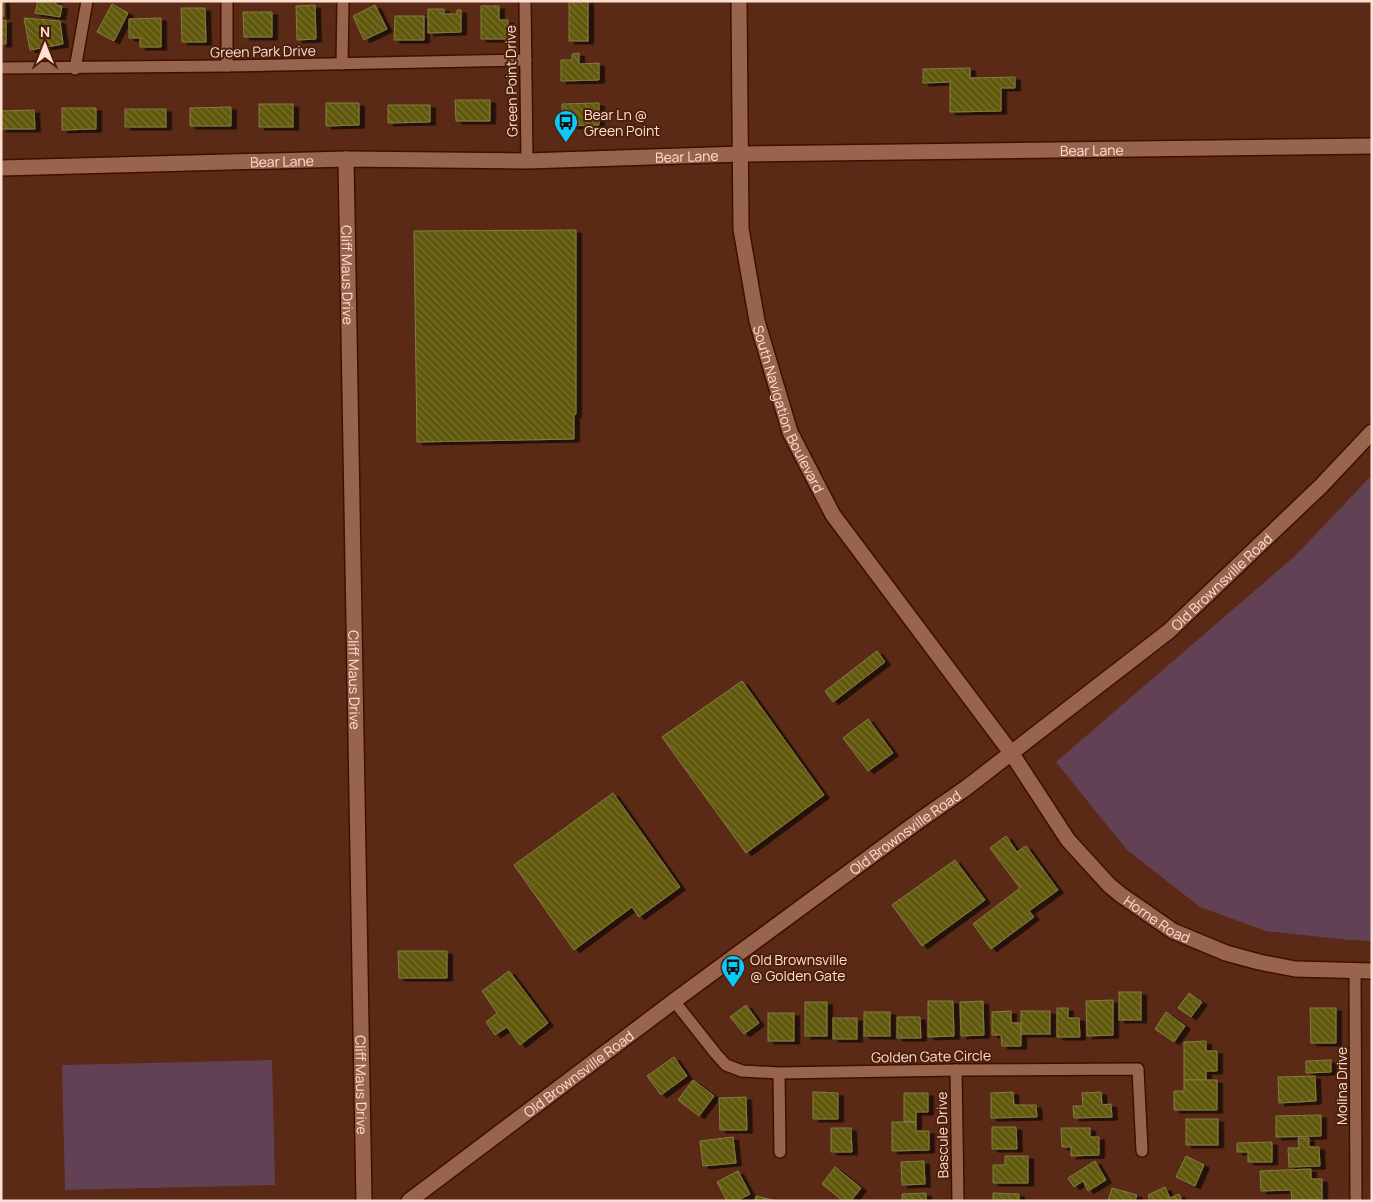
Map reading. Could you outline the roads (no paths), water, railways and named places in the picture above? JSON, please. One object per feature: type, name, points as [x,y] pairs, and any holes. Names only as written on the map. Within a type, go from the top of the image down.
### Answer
[{"type":"street","points":[[75,69],[87,1]]},
{"type":"street","points":[[227,1],[227,66]]},
{"type":"street","points":[[342,64],[343,1]]},
{"type":"street","name":"Green Point Drive","points":[[526,1],[527,161]]},
{"type":"street","name":"South Navigation Boulevard","points":[[739,1],[742,154],[741,229],[758,322],[790,432],[833,515],[1012,754]]},
{"type":"street","name":"Green Park Drive","points":[[1,68],[75,69],[526,60]]},
{"type":"street","name":"Bear Lane","points":[[1,168],[346,159],[527,161],[742,154],[1372,146]]},
{"type":"street","name":"Cliff Maus Drive","points":[[346,159],[364,1201]]},
{"type":"street","name":"Old Brownsville Road","points":[[409,1201],[674,1001],[1012,754],[1169,631],[1321,486],[1372,432]]},
{"type":"street","name":"Horne Road","points":[[1012,754],[1074,847],[1109,885],[1172,930],[1226,954],[1259,962],[1295,969],[1372,971]]},
{"type":"street","name":"Molina Drive","points":[[1355,971],[1356,1201]]},
{"type":"street","name":"Golden Gate Circle","points":[[674,1001],[726,1065],[742,1071],[779,1073],[1138,1069],[1142,1151]]},
{"type":"street","name":"Bascule Drive","points":[[956,1070],[958,1201]]},
{"type":"street","points":[[779,1073],[780,1152]]},
{"type":"place","name":"Bear Ln @ Green Point","points":[[566,143]]},
{"type":"place","name":"Old Brownsville @ Golden Gate","points":[[733,988]]}]
